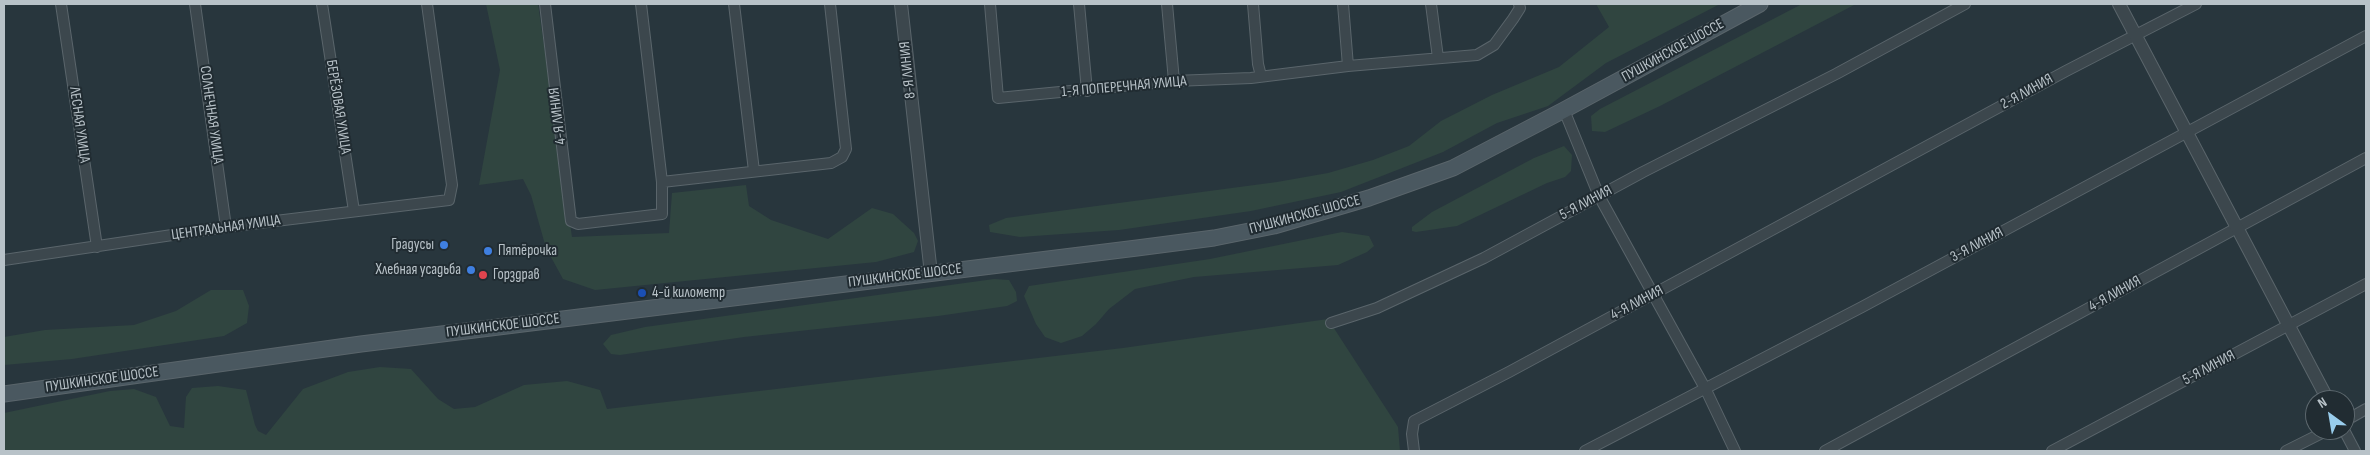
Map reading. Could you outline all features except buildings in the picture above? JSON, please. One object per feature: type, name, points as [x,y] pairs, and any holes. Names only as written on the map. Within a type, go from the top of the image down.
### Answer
[{"type":"main road","name":"ПУШКИНСКОЕ ШОССЕ","points":[[4,394],[361,344],[1175,243],[1274,226],[1369,198],[1453,168],[1760,4]]},
{"type":"street","name":"ЛЕСНАЯ УЛИЦА","points":[[61,4],[96,247]]},
{"type":"street","name":"СОЛНЕЧНАЯ УЛИЦА","points":[[195,4],[226,227]]},
{"type":"street","name":"БЕРЁЗОВАЯ УЛИЦА","points":[[322,4],[354,211]]},
{"type":"street","name":"ЦЕНТРАЛЬНАЯ УЛИЦА","points":[[4,260],[226,227],[449,200],[452,185],[427,4]]},
{"type":"street","name":"4-Я ЛИНИЯ","points":[[545,4],[571,221],[578,224],[662,214],[662,182]]},
{"type":"street","points":[[640,4],[662,182],[831,162],[842,157],[846,149],[830,4]]},
{"type":"street","points":[[734,4],[754,171]]},
{"type":"street","name":"8-Я ЛИНИЯ","points":[[901,4],[931,274]]},
{"type":"street","name":"1-Я ПОПЕРЕЧНАЯ УЛИЦА","points":[[990,4],[998,98],[1088,91],[1174,81],[1256,77],[1348,66],[1478,55],[1494,45],[1514,19],[1520,8],[1519,4]]},
{"type":"street","points":[[1079,4],[1088,91]]},
{"type":"street","points":[[1167,4],[1174,81]]},
{"type":"street","points":[[1252,4],[1258,64],[1256,77]]},
{"type":"street","points":[[1343,4],[1348,66]]},
{"type":"street","points":[[1431,4],[1438,58]]},
{"type":"street","name":"5-Я ЛИНИЯ","points":[[1331,323],[1377,308],[1431,284],[1836,74],[1965,4]]},
{"type":"street","points":[[2119,4],[2238,226],[2323,390]]},
{"type":"street","name":"2-Я ЛИНИЯ","points":[[1860,184],[2136,34],[2196,4]]},
{"type":"street","name":"3-Я ЛИНИЯ","points":[[1586,451],[1706,390],[2366,36]]},
{"type":"street","points":[[1564,110],[1599,196],[1706,390],[1735,451]]},
{"type":"street","name":"4-Я ЛИНИЯ","points":[[1825,451],[2366,158]]},
{"type":"street","name":"4-Я ЛИНИЯ","points":[[1414,451],[1412,434],[1414,421],[1860,184]]},
{"type":"street","name":"5-Я ЛИНИЯ","points":[[2052,451],[2366,284]]},
{"type":"street","points":[[2355,415],[2366,409]]},
{"type":"street","points":[[2286,451],[2308,440]]},
{"type":"green space","points":[[486,4],[538,4],[572,237],[669,233],[672,193],[746,185],[749,206],[771,220],[828,239],[872,208],[893,214],[914,233],[918,241],[914,252],[876,262],[595,290],[563,279],[546,248],[531,195],[523,179],[479,185],[500,70]]},
{"type":"green space","points":[[1596,4],[1720,4],[1606,63],[1548,106],[1497,123],[1443,152],[1341,192],[1251,211],[1119,230],[1020,237],[990,232],[989,225],[1006,218],[1277,182],[1328,173],[1373,160],[1409,146],[1441,121],[1492,95],[1559,67],[1609,27]]},
{"type":"green space","points":[[1802,4],[1856,4],[1660,106],[1605,132],[1592,131],[1591,116],[1600,109]]},
{"type":"green space","points":[[1564,146],[1572,155],[1571,171],[1565,177],[1547,183],[1457,226],[1412,231],[1412,227],[1432,212],[1534,158]]},
{"type":"green space","points":[[1342,232],[1369,236],[1374,246],[1367,252],[1338,265],[1194,277],[1135,289],[1109,309],[1082,336],[1061,343],[1045,337],[1036,324],[1024,296],[1029,286],[1210,259]]},
{"type":"green space","points":[[994,279],[1009,280],[1016,292],[1017,301],[1007,306],[938,316],[744,337],[620,355],[611,354],[603,344],[611,335],[645,327]]},
{"type":"green space","points":[[211,290],[243,290],[249,306],[247,323],[224,336],[72,359],[4,365],[4,337],[45,330],[134,325],[176,311]]},
{"type":"green space","points":[[1328,319],[1398,427],[1400,451],[4,451],[4,413],[110,391],[134,389],[156,397],[170,426],[184,428],[186,397],[192,388],[218,386],[246,390],[255,425],[258,431],[266,435],[303,389],[348,372],[380,367],[411,369],[438,399],[454,409],[475,407],[524,385],[567,381],[600,390],[607,409],[1123,348]]},
{"type":"place","name":"Градусы","points":[[444,245]]},
{"type":"place","name":"Пятёрочка","points":[[488,251]]},
{"type":"place","name":"Хлебная усадьба","points":[[471,270]]},
{"type":"place","name":"Горздрав","points":[[483,275]]},
{"type":"place","name":"4-й километр","points":[[642,293]]}]
